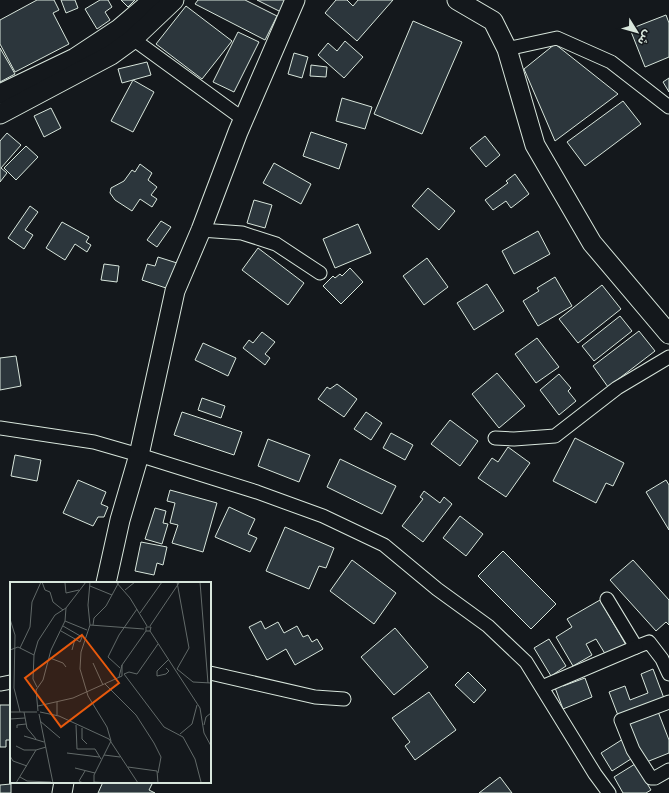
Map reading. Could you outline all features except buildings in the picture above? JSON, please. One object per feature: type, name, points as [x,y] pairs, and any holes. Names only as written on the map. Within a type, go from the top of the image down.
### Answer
[{"type":"main road","points":[[0,94],[75,58],[119,29],[153,0]]},
{"type":"main road","points":[[0,114],[112,55],[133,39],[174,0]]},
{"type":"main road","points":[[106,582],[120,520],[139,455],[175,290],[201,230],[243,119],[294,0]]},
{"type":"main road","points":[[457,0],[493,21],[507,49],[536,146],[592,243],[669,334]]},
{"type":"main road","points":[[62,793],[64,783]]},
{"type":"street","points":[[507,49],[557,38],[611,62],[669,107]]},
{"type":"street","points":[[133,39],[243,119]]},
{"type":"street","points":[[201,230],[242,233],[276,244],[320,273]]},
{"type":"street","points":[[495,438],[514,439],[555,436],[616,388],[669,357]]},
{"type":"street","points":[[0,428],[94,442],[139,455],[188,472],[257,492],[309,511],[384,545],[437,589],[488,626],[526,662],[595,774],[609,793]]},
{"type":"street","points":[[607,599],[636,647]]},
{"type":"street","points":[[542,687],[649,642],[662,659],[669,674]]},
{"type":"street","points":[[211,673],[315,697],[344,699]]},
{"type":"street","points":[[0,684],[10,682]]},
{"type":"street","points":[[669,702],[621,720],[633,750],[651,778],[655,778],[669,770]]}]
